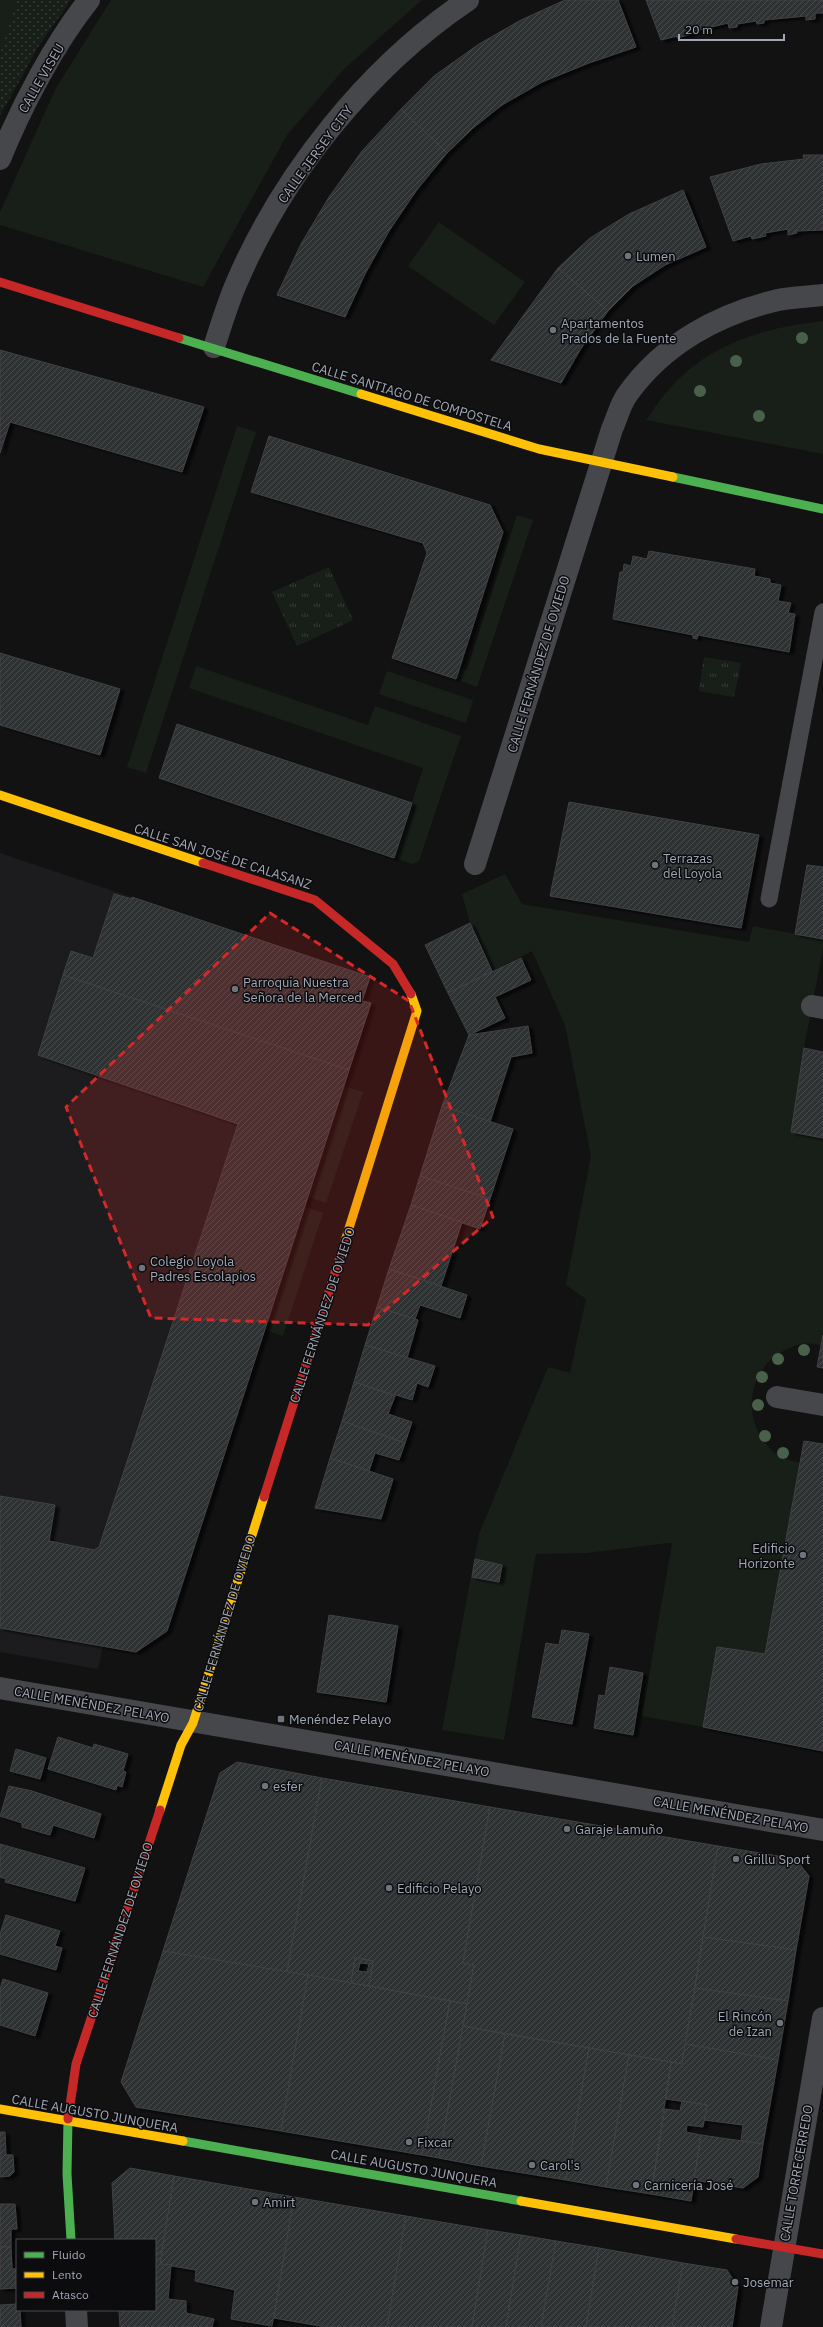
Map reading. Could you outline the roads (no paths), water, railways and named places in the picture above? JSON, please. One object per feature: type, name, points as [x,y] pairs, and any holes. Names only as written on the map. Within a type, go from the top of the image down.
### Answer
[{"type":"street","name":"CALLE VISEU","points":[[0,159],[23,108],[89,0]]},
{"type":"street","name":"CALLE JERSEY CITY","points":[[214,347],[236,284],[255,244],[277,207],[334,123],[367,85],[401,52],[440,19],[468,0]]},
{"type":"street","name":"CALLE SANTIAGO DE COMPOSTELA","points":[[0,282],[214,347],[539,449],[601,464],[823,509]]},
{"type":"street","name":"CALLE FERNÁNDEZ DE OVIEDO","points":[[475,864],[612,429],[626,396],[655,362],[690,333],[731,314],[778,300],[823,295]]},
{"type":"street","name":"CALLE SAN JOSÉ DE CALASANZ","points":[[0,795],[315,900],[393,964],[410,989],[417,1011]]},
{"type":"street","name":"CALLE FERNÁNDEZ DE OVIEDO","points":[[71,2239],[66,2158],[68,2120],[76,2064],[181,1745],[193,1723],[414,1027],[417,1011]]},
{"type":"street","points":[[777,1397],[823,1405]]},
{"type":"street","name":"CALLE MENÉNDEZ PELAYO","points":[[0,1688],[193,1723],[394,1754],[823,1830]]},
{"type":"street","name":"CALLE TORRECERREDO","points":[[771,2327],[823,2018]]},
{"type":"street","name":"CALLE AUGUSTO JUNQUERA","points":[[0,2110],[68,2120],[823,2254]]},
{"type":"street","points":[[76,2311],[77,2327]]},
{"type":"lane","points":[[769,899],[823,612]]},
{"type":"place","name":"Lumen","points":[[628,256]]},
{"type":"place","name":"Apartamentos Prados de la Fuente","points":[[553,330]]},
{"type":"place","name":"Terrazas del Loyola","points":[[655,865]]},
{"type":"place","name":"Parroquia Nuestra Señora de la Merced","points":[[235,989]]},
{"type":"place","name":"Colegio Loyola Padres Escolapios","points":[[142,1268]]},
{"type":"place","name":"Edificio Horizonte","points":[[803,1555]]},
{"type":"place","name":"Menéndez Pelayo","points":[[281,1719]]},
{"type":"place","name":"esfer","points":[[265,1786]]},
{"type":"place","name":"Garaje Lamuño","points":[[567,1829]]},
{"type":"place","name":"Grillu Sport","points":[[736,1859]]},
{"type":"place","name":"Edificio Pelayo","points":[[389,1888]]},
{"type":"place","name":"El Rincón de Izan","points":[[780,2023]]},
{"type":"place","name":"Fixcar","points":[[409,2142]]},
{"type":"place","name":"Carol's","points":[[532,2165]]},
{"type":"place","name":"Carnicería José","points":[[636,2185]]},
{"type":"place","name":"Amirt","points":[[255,2202]]},
{"type":"place","name":"Josemar","points":[[735,2282]]}]
